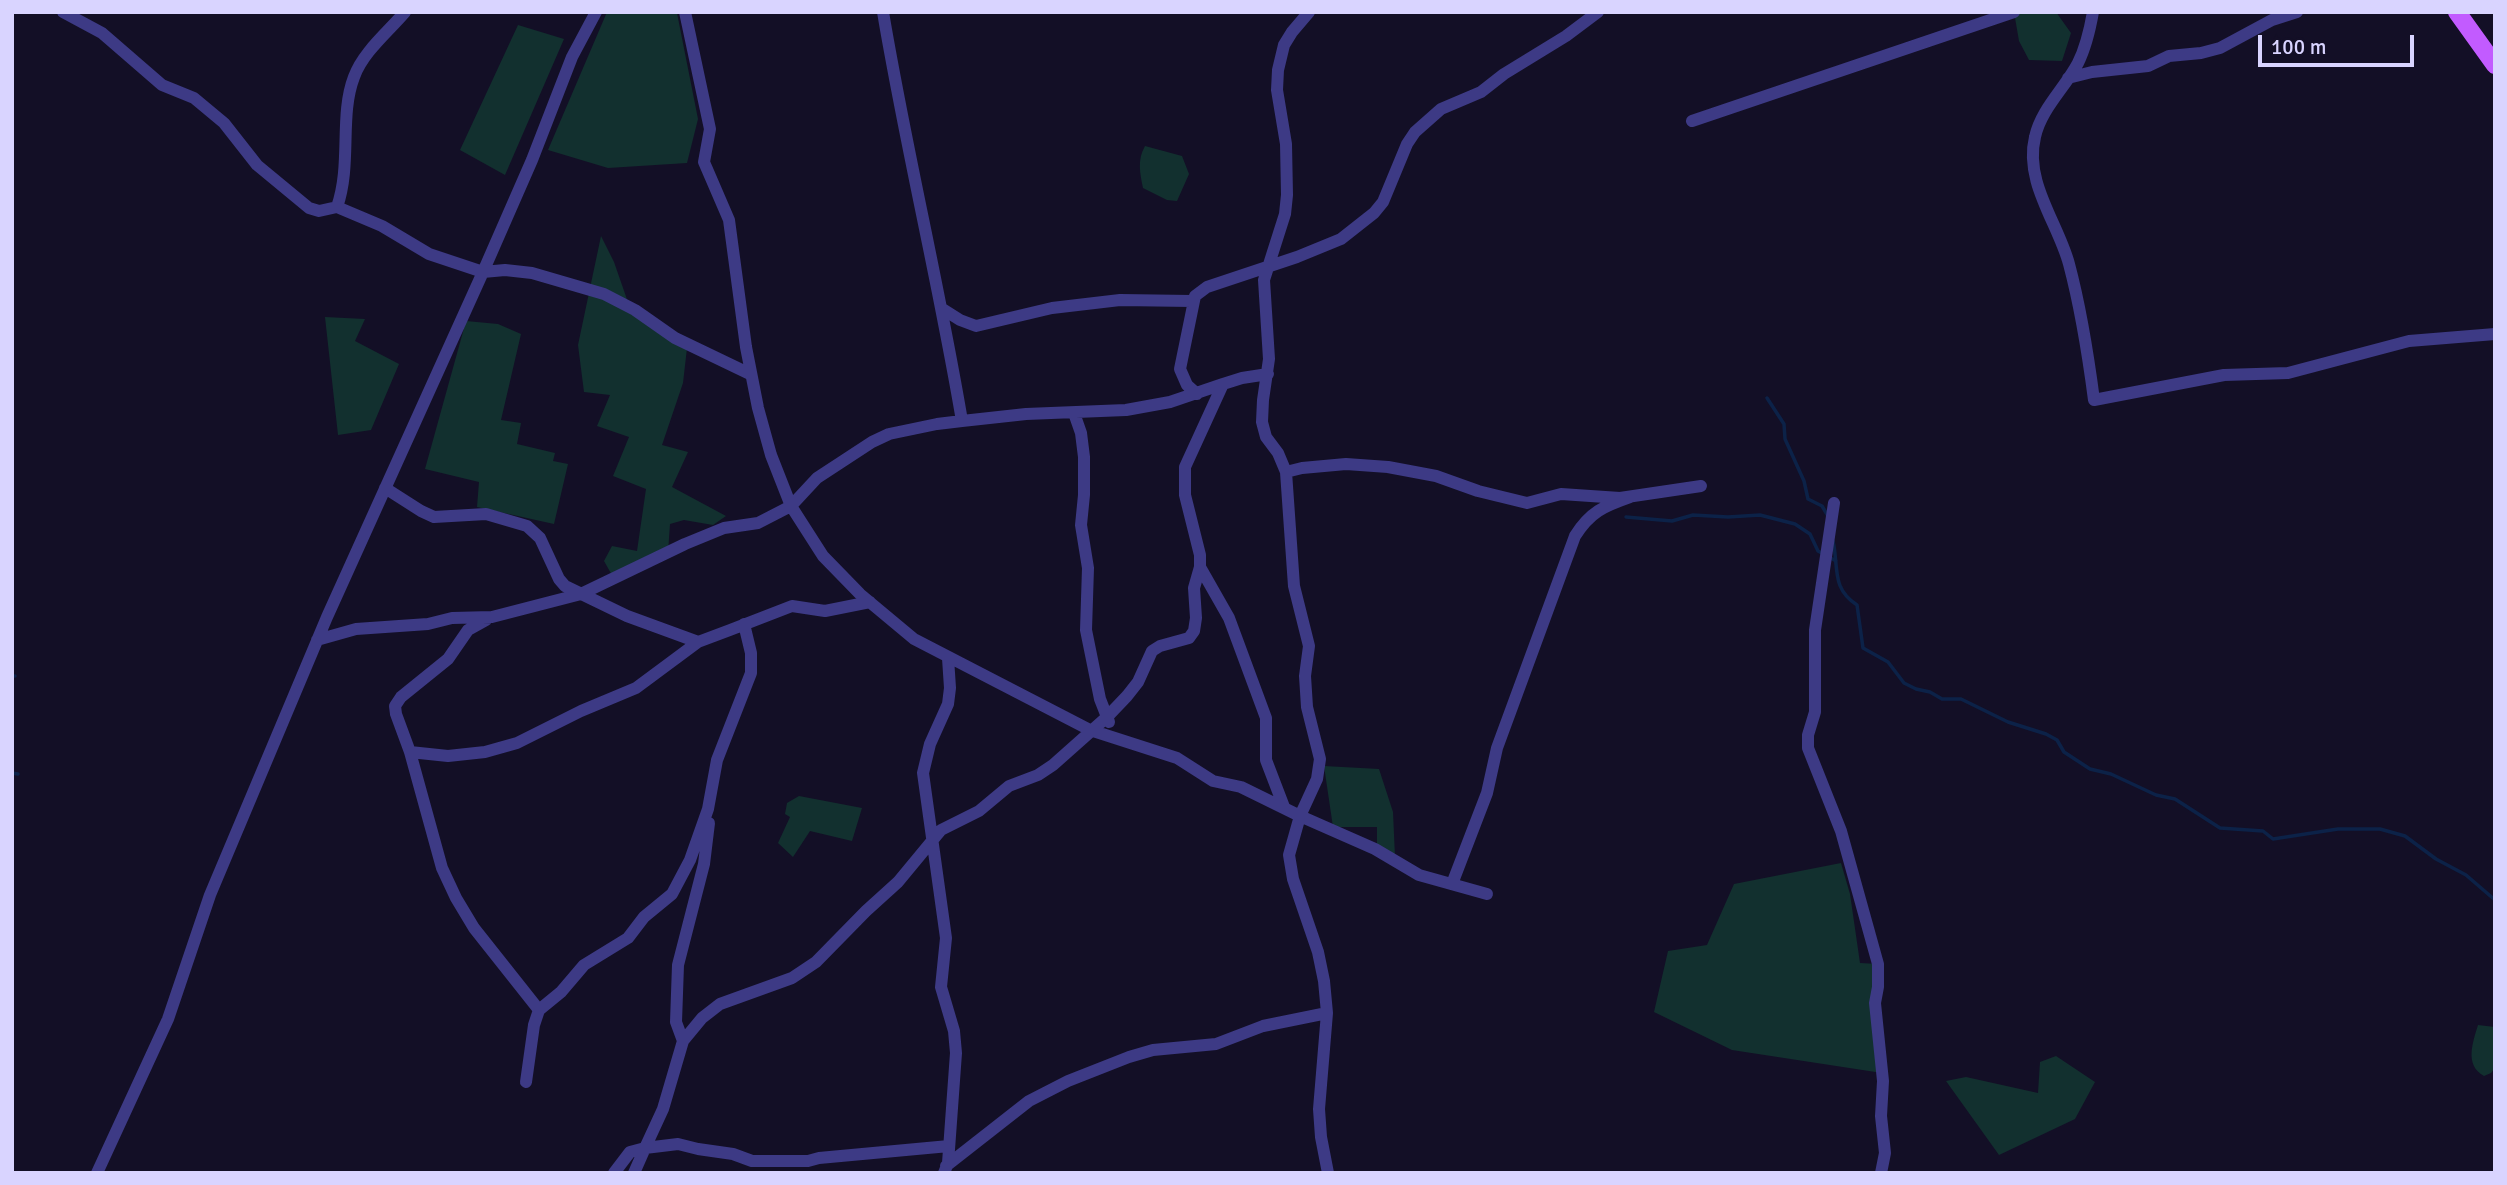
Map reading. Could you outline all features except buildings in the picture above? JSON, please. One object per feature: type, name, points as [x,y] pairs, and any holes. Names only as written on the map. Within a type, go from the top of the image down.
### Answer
[{"type":"main road","points":[[2457,12],[2495,65]]},
{"type":"street","points":[[62,12],[102,33],[162,85],[194,98],[224,123],[257,165],[309,208],[319,211],[337,207],[382,226],[429,254],[483,272],[505,270],[532,273],[604,294],[635,310],[675,338],[750,374]]},
{"type":"street","points":[[337,207],[343,186],[349,97],[355,75],[368,54],[405,12]]},
{"type":"street","points":[[97,1173],[168,1018],[210,895],[317,640],[532,160],[572,57],[596,12]]},
{"type":"street","points":[[685,12],[710,129],[704,162],[729,220],[750,374],[771,455],[791,506],[823,556],[907,634],[948,658],[1090,730],[1177,758],[1213,781],[1241,787],[1375,849],[1419,875],[1488,894]]},
{"type":"street","points":[[883,12],[962,421]]},
{"type":"street","points":[[1309,12],[1292,32],[1279,58],[1277,90],[1286,144],[1287,195],[1285,214],[1267,267],[1264,294],[1269,347],[1262,422],[1266,437],[1278,453],[1286,472],[1294,586],[1309,646],[1305,676],[1307,706],[1320,759],[1317,779],[1300,816],[1289,855],[1293,879],[1318,953],[1328,1013],[1319,1109],[1328,1173]]},
{"type":"street","points":[[1197,394],[1188,385],[1180,369],[1195,296],[1207,287],[1334,243],[1364,222],[1383,202],[1407,144],[1415,132],[1448,105],[1481,92],[1598,12]]},
{"type":"street","points":[[1692,121],[2014,12]]},
{"type":"street","points":[[2093,12],[2083,50],[2040,121],[2034,138],[2035,178],[2069,265],[2085,332],[2094,400],[2199,379],[2250,373],[2288,373],[2409,341],[2495,334]]},
{"type":"street","points":[[2067,78],[2092,72],[2148,66],[2169,56],[2220,48],[2272,20],[2297,12]]},
{"type":"street","points":[[941,307],[960,320],[976,326],[1052,308],[1120,300],[1192,301]]},
{"type":"street","points":[[317,640],[356,629],[428,624],[452,618],[492,617],[581,594],[685,544],[724,528],[758,523],[791,506],[817,478],[889,434],[937,424],[1026,414],[1126,410],[1197,394],[1241,378],[1268,374]]},
{"type":"street","points":[[634,1173],[663,1109],[683,1041],[702,1018],[720,1004],[792,978],[816,962],[898,882],[933,838],[950,825],[979,811],[1009,786],[1038,775],[1054,765],[1107,717],[1133,689],[1152,651],[1189,638],[1194,631],[1196,618],[1194,588],[1199,567],[1199,544],[1185,495],[1185,467],[1223,384]]},
{"type":"street","points":[[1074,413],[1081,433],[1084,457],[1081,525],[1088,568],[1086,630],[1100,699],[1115,739]]},
{"type":"street","points":[[1286,472],[1360,463],[1436,476],[1478,491],[1527,503],[1561,494],[1630,497]]},
{"type":"street","points":[[1452,884],[1487,793],[1497,748],[1575,536],[1584,521],[1608,505],[1630,497],[1701,486]]},
{"type":"street","points":[[385,488],[434,517],[486,514],[527,526],[540,538],[565,586],[627,617],[698,642]]},
{"type":"street","points":[[1834,503],[1815,629],[1815,712],[1808,735],[1808,748],[1841,831],[1878,964],[1875,1003],[1883,1081],[1881,1116],[1885,1153],[1881,1173]]},
{"type":"street","points":[[1199,567],[1229,618],[1258,696],[1267,723],[1266,760],[1284,807]]},
{"type":"street","points":[[410,752],[448,756],[485,752],[517,743],[581,711],[636,688],[698,642],[792,606],[824,611],[870,602]]},
{"type":"street","points":[[492,617],[468,631],[448,659],[397,702],[396,714],[410,752],[442,868],[456,898],[474,928],[539,1010]]},
{"type":"street","points":[[526,1082],[534,1025],[539,1010],[561,992],[584,965],[628,938],[644,917],[672,894],[690,860],[708,809],[717,760],[751,673],[751,653],[744,624]]},
{"type":"street","points":[[946,1168],[956,1053],[954,1031],[942,993],[946,939],[923,773],[930,744],[948,704],[948,658]]},
{"type":"street","points":[[683,1041],[676,1022],[678,965],[704,864],[708,809]]},
{"type":"street","points":[[937,1173],[1029,1101],[1119,1061],[1153,1050],[1216,1044],[1263,1026],[1328,1013]]},
{"type":"street","points":[[614,1173],[630,1152],[678,1144],[733,1154],[752,1161],[800,1161],[949,1146]]},
{"type":"green space","points":[[607,12],[677,13],[698,119],[687,163],[608,168],[548,150]]},
{"type":"green space","points":[[2014,12],[2056,12],[2071,33],[2062,61],[2029,60],[2019,41]]},
{"type":"green space","points":[[518,25],[564,39],[505,175],[460,150]]},
{"type":"green space","points":[[1145,146],[1182,156],[1189,174],[1177,201],[1167,200],[1143,188],[1140,161]]},
{"type":"green space","points":[[601,236],[614,262],[630,308],[687,348],[683,383],[662,445],[688,452],[672,487],[726,516],[713,525],[684,520],[670,524],[668,553],[613,577],[604,561],[612,546],[637,551],[646,489],[613,476],[629,437],[597,426],[610,395],[584,392],[578,345]]},
{"type":"green space","points":[[325,317],[365,319],[355,341],[399,364],[371,430],[338,435]]},
{"type":"green space","points":[[466,321],[498,324],[521,334],[501,420],[521,423],[517,444],[555,453],[553,461],[568,464],[554,524],[477,507],[479,482],[425,469]]},
{"type":"green space","points":[[1324,766],[1379,769],[1393,812],[1395,857],[1377,851],[1377,827],[1333,827]]},
{"type":"green space","points":[[799,796],[862,808],[852,841],[810,831],[793,857],[778,843],[790,817],[785,814],[787,803]]},
{"type":"green space","points":[[1841,863],[1850,894],[1860,963],[1878,964],[1882,1073],[1732,1050],[1654,1012],[1668,951],[1707,945],[1734,884]]},
{"type":"green space","points":[[2478,1025],[2495,1027],[2495,1068],[2484,1076],[2472,1060],[2472,1046]]},
{"type":"green space","points":[[2056,1056],[2095,1082],[2075,1119],[1999,1155],[1946,1081],[1966,1077],[2038,1093],[2040,1062]]},
{"type":"waterway","points":[[1767,398],[1784,424],[1785,439],[1804,481],[1808,499],[1822,506],[1828,516]]},
{"type":"waterway","points":[[1626,517],[1672,521],[1693,515],[1760,515],[1795,524],[1810,534],[1818,551],[1836,561]]},
{"type":"waterway","points":[[1833,541],[1840,584],[1843,592],[1857,605],[1863,648],[1888,662],[1904,683],[1942,699],[1961,699],[2008,722],[2046,734],[2057,740],[2064,752],[2090,769],[2111,774],[2156,795],[2175,799],[2220,828],[2263,831],[2273,839],[2338,829],[2380,829],[2405,836],[2436,859],[2466,875],[2495,900]]},
{"type":"waterway","points":[[12,773],[18,774]]}]
